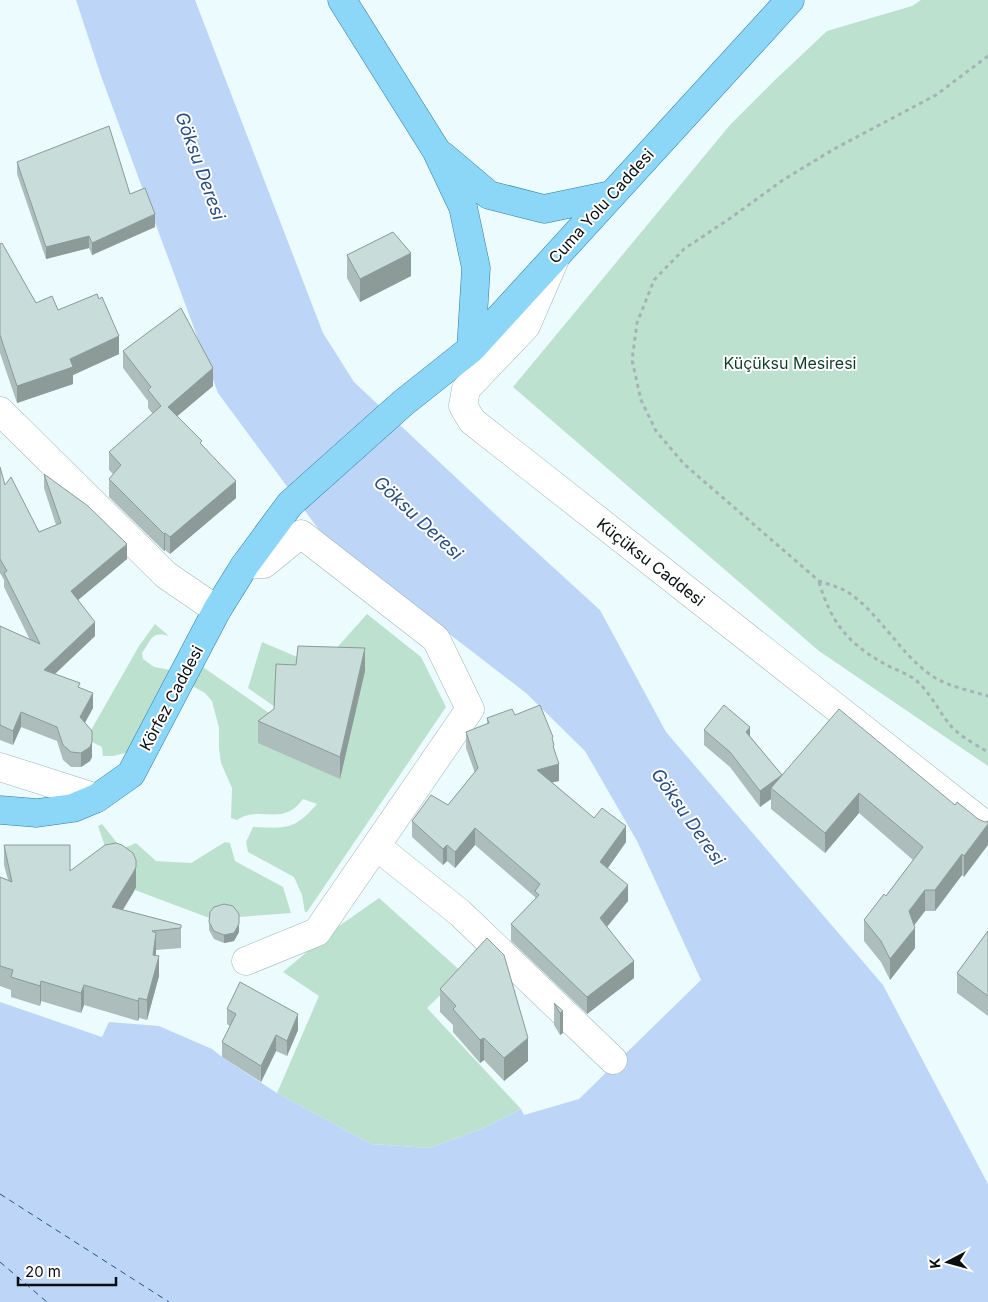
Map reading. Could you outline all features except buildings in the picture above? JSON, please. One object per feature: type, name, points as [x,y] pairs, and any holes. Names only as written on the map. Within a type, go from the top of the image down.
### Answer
[{"type":"main road","points":[[342,0],[436,150],[463,207],[476,268],[471,349]]},
{"type":"main road","name":"Cuma Yolu Caddesi","points":[[290,504],[403,403],[471,349],[790,0]]},
{"type":"main road","points":[[436,150],[489,195],[544,209],[611,195]]},
{"type":"main road","name":"Körfez Caddesi","points":[[0,810],[37,813],[73,808],[97,798],[131,774],[217,610],[245,565],[290,504]]},
{"type":"street","name":"Küçüksu Caddesi","points":[[558,254],[526,326],[466,389],[463,406],[472,421],[988,827]]},
{"type":"street","points":[[0,411],[166,576],[217,610]]},
{"type":"street","points":[[245,565],[264,564],[301,534],[436,639],[470,709],[317,932],[246,961]]},
{"type":"street","points":[[0,767],[97,798]]},
{"type":"street","points":[[376,846],[460,914],[613,1060]]},
{"type":"path","points":[[988,56],[936,95],[827,153],[783,180],[684,249],[654,280],[637,323],[632,360],[641,400],[656,431],[684,464],[819,581],[844,590],[857,600],[928,674],[944,683],[988,696]]},
{"type":"path","points":[[819,581],[826,605],[836,624],[848,637],[878,660],[918,682],[951,726],[974,744],[988,752]]},
{"type":"green space","name":"Küçüksu Mesiresi","points":[[921,0],[988,0],[988,766],[819,651],[513,387],[730,125],[775,80],[827,31],[912,6]]},
{"type":"green space","points":[[367,614],[421,657],[446,707],[307,912],[305,912],[302,895],[294,877],[248,852],[246,842],[253,827],[273,828],[288,826],[302,819],[317,804],[303,799],[295,808],[287,812],[279,814],[254,814],[237,820],[231,818],[232,788],[221,763],[219,728],[212,701],[205,693],[187,683],[197,663],[275,717],[275,707],[248,688],[262,642],[309,662],[318,669]]},
{"type":"green space","points":[[155,624],[169,636],[155,635],[152,637],[142,653],[143,659],[154,667],[175,671],[129,752],[113,756],[103,756],[102,747],[86,739],[139,646]]},
{"type":"green space","points":[[102,824],[122,849],[136,843],[156,861],[191,863],[225,842],[230,843],[235,861],[283,887],[291,913],[212,919],[135,890],[136,880],[111,864],[98,826]]},
{"type":"green space","points":[[379,898],[463,973],[427,1008],[521,1109],[481,1129],[430,1148],[371,1144],[277,1093],[319,996],[283,972],[332,931]]},
{"type":"water","name":"Göksu Deresi","points":[[76,0],[195,0],[323,333],[354,382],[600,610],[666,732],[883,985],[988,1184],[988,1302],[0,1302],[0,1002],[102,1037],[109,1022],[159,1026],[212,1049],[277,1093],[371,1144],[430,1148],[481,1129],[521,1109],[524,1115],[579,1099],[701,980],[637,841],[585,751],[526,693],[325,538],[218,393],[101,76]]},
{"type":"ferry route","points":[[0,1194],[169,1302]]},
{"type":"ferry route","points":[[0,1262],[47,1302]]}]
